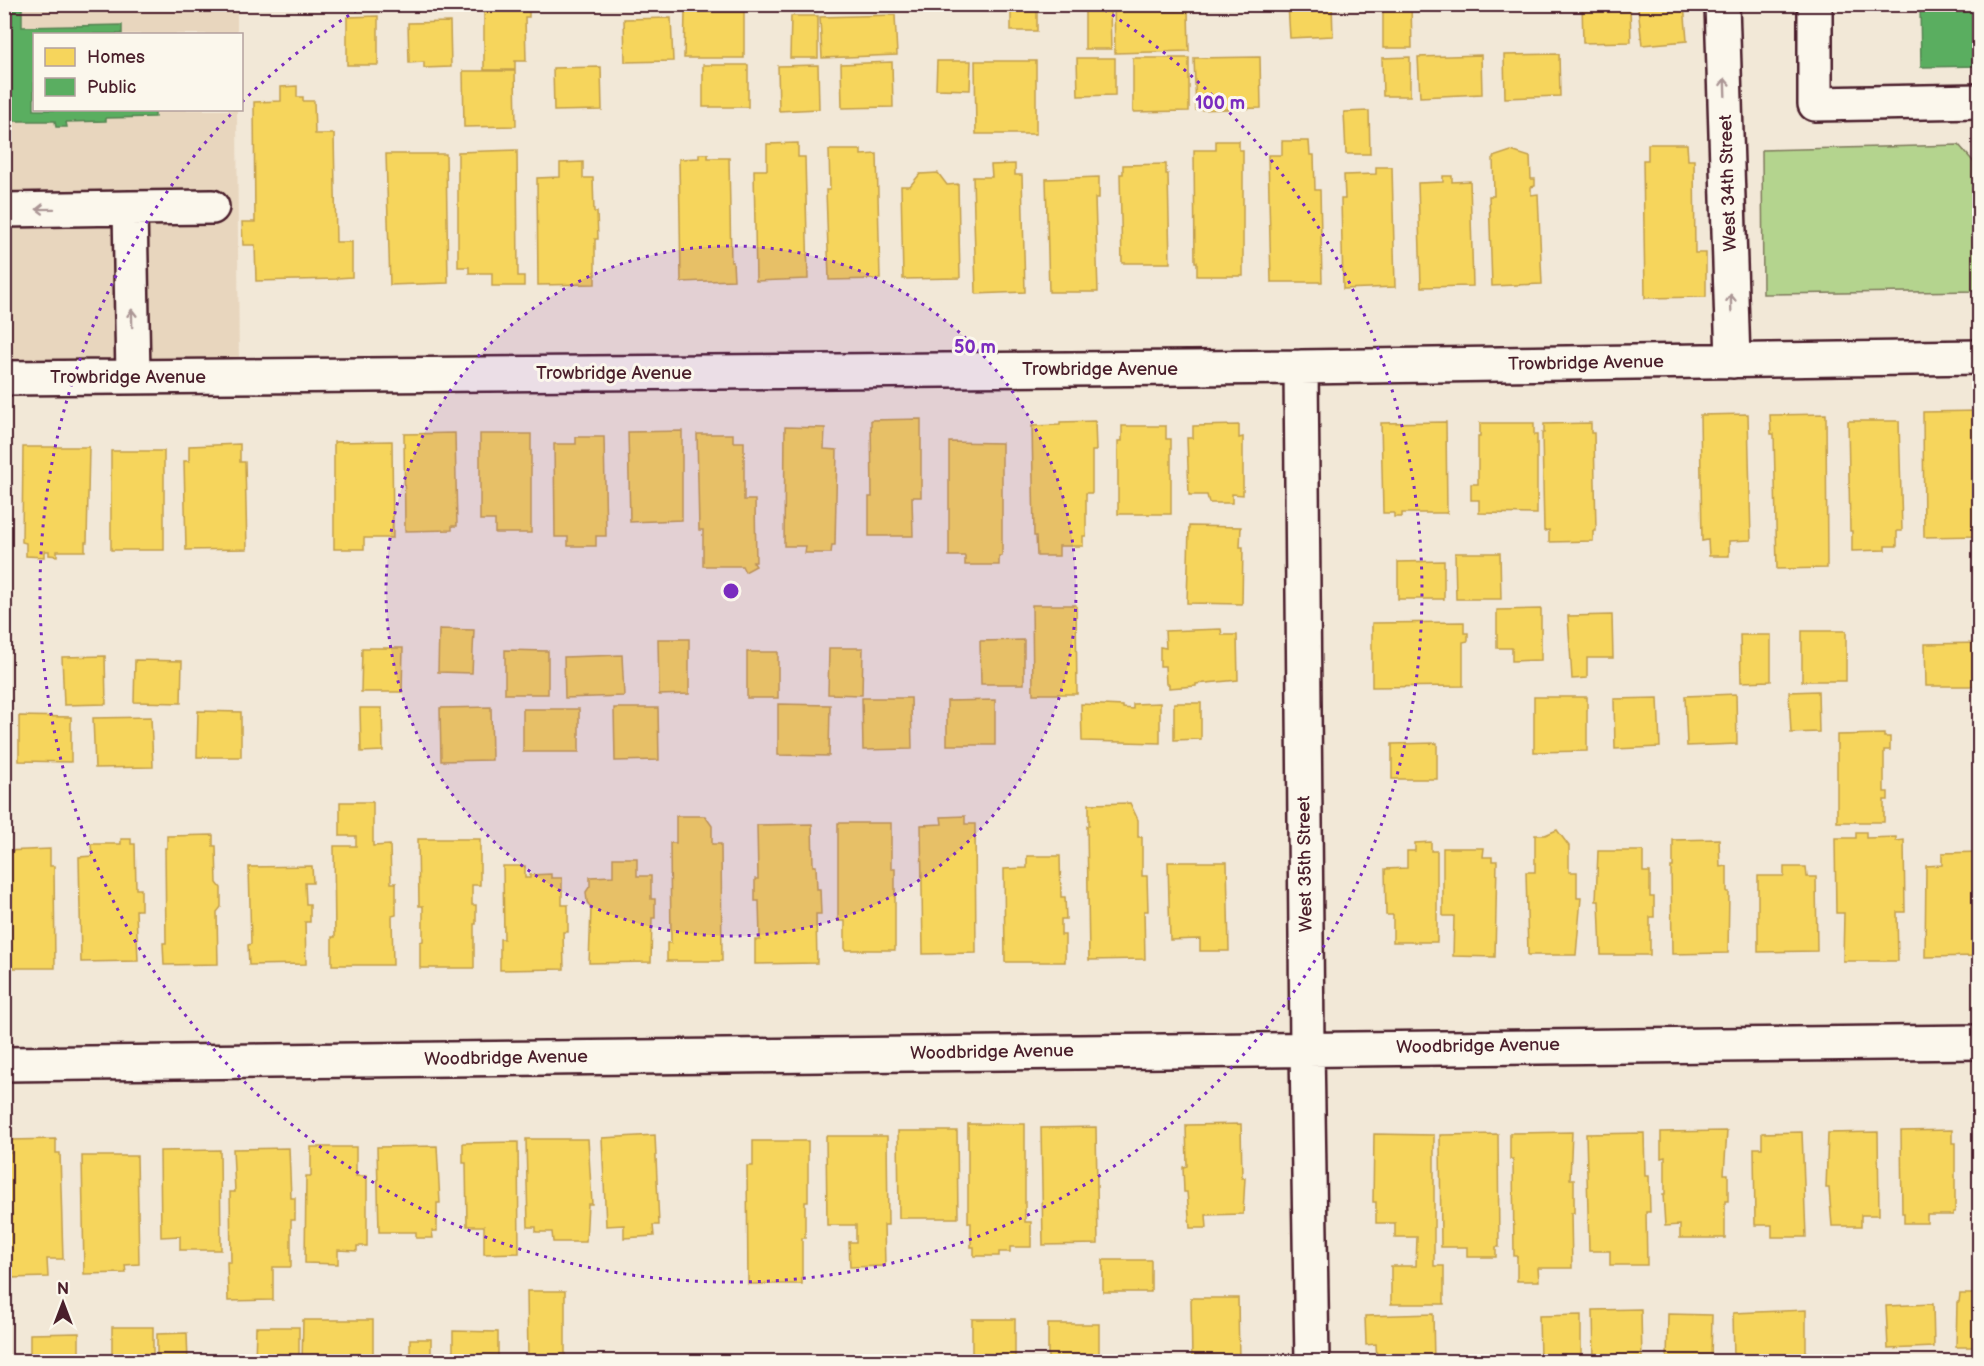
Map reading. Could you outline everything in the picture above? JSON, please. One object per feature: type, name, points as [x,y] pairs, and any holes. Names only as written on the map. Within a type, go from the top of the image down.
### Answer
[{"type":"street","name":"West 34th Street","points":[[1722,4],[1733,362]]},
{"type":"street","points":[[1815,4],[1815,104],[1980,101]]},
{"type":"street","points":[[4,210],[212,207]]},
{"type":"street","points":[[130,208],[133,377]]},
{"type":"street","name":"Trowbridge Avenue","points":[[4,378],[1301,367],[1980,357]]},
{"type":"street","name":"West 35th Street","points":[[1301,367],[1312,1362]]},
{"type":"street","name":"Woodbridge Avenue","points":[[4,1064],[1980,1042]]},
{"type":"shaded area","points":[[4,5],[237,5],[237,33],[33,33],[33,111],[237,111],[239,376],[5,378]]},
{"type":"green space","points":[[1959,145],[1978,167],[1979,291],[1763,294],[1762,150]]},
{"type":"building: Homes","points":[[484,4],[529,4],[529,17],[525,17],[526,61],[515,61],[515,70],[484,70]]},
{"type":"building: Homes","points":[[1011,4],[1037,4],[1037,31],[1011,31]]},
{"type":"building: Homes","points":[[1288,4],[1332,4],[1333,36],[1290,38]]},
{"type":"building: Homes","points":[[1383,4],[1411,4],[1412,48],[1383,48]]},
{"type":"building: Homes","points":[[1582,4],[1630,4],[1631,42],[1583,43]]},
{"type":"building: Homes","points":[[1684,4],[1687,41],[1642,45],[1638,7]]},
{"type":"building: Homes","points":[[1114,5],[1161,5],[1161,11],[1188,10],[1189,51],[1115,53]]},
{"type":"building: Homes","points":[[1085,9],[1110,9],[1111,49],[1085,49]]},
{"type":"building: Homes","points":[[685,12],[744,12],[744,58],[684,58]]},
{"type":"building: Homes","points":[[895,15],[897,55],[822,58],[820,17]]},
{"type":"building: Homes","points":[[378,16],[378,65],[347,65],[347,17]]},
{"type":"building: Homes","points":[[791,16],[818,16],[818,58],[790,58]]},
{"type":"building: Homes","points":[[671,18],[673,61],[625,62],[624,19]]},
{"type":"building: Homes","points":[[450,22],[451,67],[424,68],[424,62],[409,63],[408,23]]},
{"type":"building: Homes","points":[[1559,54],[1560,96],[1505,98],[1504,55]]},
{"type":"building: Homes","points":[[1481,55],[1482,94],[1420,97],[1418,57]]},
{"type":"building: Homes","points":[[1260,57],[1261,108],[1196,110],[1194,58]]},
{"type":"building: Homes","points":[[1410,57],[1410,96],[1383,96],[1382,58]]},
{"type":"building: Homes","points":[[1077,58],[1115,58],[1115,95],[1078,96]]},
{"type":"building: Homes","points":[[1133,58],[1189,58],[1189,111],[1133,112]]},
{"type":"building: Homes","points":[[937,61],[971,61],[970,90],[936,89]]},
{"type":"building: Homes","points":[[975,61],[1036,61],[1036,134],[976,134]]},
{"type":"building: Homes","points":[[892,62],[893,107],[842,108],[841,64]]},
{"type":"building: Homes","points":[[703,65],[748,65],[748,107],[703,107]]},
{"type":"building: Homes","points":[[818,65],[819,109],[779,111],[778,66]]},
{"type":"building: Homes","points":[[601,67],[602,110],[554,111],[553,68]]},
{"type":"building: Homes","points":[[463,71],[515,71],[516,126],[464,127]]},
{"type":"building: Homes","points":[[297,86],[297,97],[303,97],[303,101],[314,101],[315,134],[334,134],[336,242],[352,242],[352,277],[256,281],[255,245],[243,245],[242,222],[255,222],[254,102],[281,101],[281,87]]},
{"type":"building: Homes","points":[[1369,111],[1370,154],[1346,154],[1344,112]]},
{"type":"building: Homes","points":[[1216,141],[1239,141],[1239,150],[1243,150],[1243,276],[1197,276],[1194,150],[1216,150]]},
{"type":"building: Homes","points":[[1282,141],[1309,141],[1310,155],[1314,155],[1315,190],[1320,190],[1322,282],[1271,282],[1268,155],[1282,155]]},
{"type":"building: Homes","points":[[798,143],[798,157],[805,157],[808,279],[756,281],[754,170],[767,170],[767,144]]},
{"type":"building: Homes","points":[[1648,144],[1687,144],[1688,160],[1694,160],[1695,253],[1706,253],[1706,297],[1645,298],[1643,160],[1648,160]]},
{"type":"building: Homes","points":[[517,150],[518,276],[524,276],[524,286],[492,286],[492,273],[469,273],[469,267],[458,267],[458,152]]},
{"type":"building: Homes","points":[[829,150],[861,150],[861,155],[877,154],[880,279],[829,280],[826,190],[830,190]]},
{"type":"building: Homes","points":[[1511,151],[1530,157],[1531,179],[1535,179],[1535,186],[1531,187],[1531,195],[1538,194],[1542,284],[1492,286],[1489,196],[1494,196],[1493,157]]},
{"type":"building: Homes","points":[[386,154],[446,154],[448,283],[390,285]]},
{"type":"building: Homes","points":[[699,154],[708,154],[708,158],[729,158],[731,262],[733,262],[734,280],[681,282],[679,159],[699,158]]},
{"type":"building: Homes","points":[[583,162],[583,178],[593,178],[594,212],[597,212],[595,284],[538,285],[537,178],[560,177],[560,163]]},
{"type":"building: Homes","points":[[1015,164],[1015,175],[1022,175],[1025,292],[976,294],[973,177],[992,177],[991,165]]},
{"type":"building: Homes","points":[[1166,164],[1170,263],[1122,263],[1120,174],[1123,174],[1123,165]]},
{"type":"building: Homes","points":[[1376,167],[1392,167],[1395,287],[1343,289],[1341,199],[1345,199],[1344,175],[1376,174]]},
{"type":"building: Homes","points":[[938,173],[947,185],[958,184],[960,278],[903,279],[901,186],[910,186],[920,174]]},
{"type":"building: Homes","points":[[1443,176],[1452,176],[1452,182],[1470,181],[1473,286],[1421,287],[1418,183],[1443,182]]},
{"type":"building: Homes","points":[[1099,177],[1099,198],[1095,198],[1098,292],[1049,292],[1046,179]]},
{"type":"building: Homes","points":[[1979,411],[1980,536],[1924,537],[1923,412]]},
{"type":"building: Homes","points":[[1748,414],[1751,540],[1729,541],[1729,556],[1709,556],[1708,540],[1702,541],[1700,415]]},
{"type":"building: Homes","points":[[1826,414],[1827,568],[1777,569],[1774,434],[1771,434],[1770,415]]},
{"type":"building: Homes","points":[[921,419],[921,497],[912,497],[913,536],[869,536],[869,497],[872,497],[871,420]]},
{"type":"building: Homes","points":[[1095,421],[1096,451],[1092,451],[1092,493],[1086,493],[1086,536],[1083,536],[1083,546],[1059,546],[1059,556],[1037,556],[1036,536],[1034,536],[1032,426]]},
{"type":"building: Homes","points":[[1848,421],[1899,421],[1902,531],[1897,531],[1897,546],[1885,546],[1885,550],[1852,551]]},
{"type":"building: Homes","points":[[1446,422],[1447,513],[1402,513],[1402,517],[1394,517],[1394,513],[1383,513],[1381,423]]},
{"type":"building: Homes","points":[[1480,423],[1534,423],[1534,435],[1537,435],[1537,514],[1479,513],[1479,500],[1471,500],[1471,484],[1478,484]]},
{"type":"building: Homes","points":[[1591,423],[1591,433],[1594,433],[1596,531],[1593,531],[1593,541],[1549,542],[1549,530],[1544,531],[1542,433],[1544,433],[1544,424]]},
{"type":"building: Homes","points":[[1239,425],[1239,438],[1243,437],[1243,495],[1232,494],[1232,503],[1209,503],[1207,495],[1189,495],[1187,438],[1193,438],[1193,426]]},
{"type":"building: Homes","points":[[1122,426],[1166,426],[1166,439],[1171,439],[1171,514],[1118,514],[1118,441],[1122,441]]},
{"type":"building: Homes","points":[[785,427],[825,428],[824,449],[837,450],[835,545],[832,545],[831,553],[805,553],[806,546],[784,546]]},
{"type":"building: Homes","points":[[682,431],[682,520],[630,522],[628,432]]},
{"type":"building: Homes","points":[[455,433],[457,526],[452,526],[452,530],[405,531],[404,434]]},
{"type":"building: Homes","points":[[480,434],[531,434],[531,533],[495,533],[495,520],[480,520]]},
{"type":"building: Homes","points":[[697,434],[733,434],[733,442],[744,442],[744,500],[755,500],[756,562],[753,562],[756,566],[745,572],[742,566],[703,566],[703,530],[699,530]]},
{"type":"building: Homes","points":[[576,437],[604,437],[606,536],[596,536],[596,546],[568,546],[568,537],[555,537],[554,444],[576,444]]},
{"type":"building: Homes","points":[[392,441],[393,538],[364,538],[364,549],[334,549],[334,442]]},
{"type":"building: Homes","points":[[949,442],[1002,443],[1002,556],[999,556],[999,565],[965,565],[965,556],[949,556]]},
{"type":"building: Homes","points":[[240,444],[240,462],[245,462],[247,549],[186,550],[184,461],[189,461],[189,446]]},
{"type":"building: Homes","points":[[23,447],[89,447],[85,551],[57,551],[57,556],[49,555],[49,551],[44,551],[44,557],[26,556],[26,543],[22,542]]},
{"type":"building: Homes","points":[[111,451],[164,451],[164,550],[111,550]]},
{"type":"building: Homes","points":[[1189,526],[1241,527],[1242,604],[1187,603]]},
{"type":"building: Homes","points":[[1455,553],[1500,553],[1501,599],[1456,599]]},
{"type":"building: Homes","points":[[1444,561],[1444,599],[1398,599],[1398,562]]},
{"type":"building: Homes","points":[[1032,605],[1076,605],[1077,694],[1033,694]]},
{"type":"building: Homes","points":[[1541,609],[1541,660],[1512,661],[1512,648],[1497,648],[1497,610]]},
{"type":"building: Homes","points":[[1612,615],[1613,658],[1587,658],[1587,678],[1572,679],[1568,616]]},
{"type":"building: Homes","points":[[1464,622],[1464,633],[1468,633],[1468,641],[1463,642],[1463,686],[1372,687],[1372,623]]},
{"type":"building: Homes","points":[[439,629],[474,630],[472,673],[438,672]]},
{"type":"building: Homes","points":[[1221,629],[1222,635],[1237,635],[1238,680],[1169,688],[1169,684],[1166,684],[1165,666],[1160,666],[1160,647],[1166,648],[1165,631]]},
{"type":"building: Homes","points":[[1802,631],[1846,631],[1846,681],[1802,681]]},
{"type":"building: Homes","points":[[1740,635],[1771,635],[1771,681],[1741,682]]},
{"type":"building: Homes","points":[[658,639],[689,639],[689,694],[659,695]]},
{"type":"building: Homes","points":[[1024,640],[1024,684],[981,684],[980,641]]},
{"type":"building: Homes","points":[[1980,643],[1980,686],[1926,686],[1925,644]]},
{"type":"building: Homes","points":[[362,648],[403,648],[402,692],[361,692]]},
{"type":"building: Homes","points":[[829,648],[863,648],[862,695],[828,694]]},
{"type":"building: Homes","points":[[505,650],[548,651],[548,694],[505,694]]},
{"type":"building: Homes","points":[[747,652],[778,652],[778,698],[747,698]]},
{"type":"building: Homes","points":[[622,655],[624,696],[565,698],[564,657]]},
{"type":"building: Homes","points":[[105,656],[106,704],[64,705],[62,657]]},
{"type":"building: Homes","points":[[135,660],[182,661],[181,703],[134,702]]},
{"type":"building: Homes","points":[[1818,691],[1819,732],[1791,733],[1789,692]]},
{"type":"building: Homes","points":[[1736,694],[1737,744],[1687,746],[1685,696]]},
{"type":"building: Homes","points":[[1534,697],[1587,697],[1587,751],[1534,752]]},
{"type":"building: Homes","points":[[862,698],[911,698],[912,749],[863,750]]},
{"type":"building: Homes","points":[[1658,698],[1660,747],[1615,749],[1614,699]]},
{"type":"building: Homes","points":[[995,700],[995,745],[947,745],[947,701]]},
{"type":"building: Homes","points":[[1160,703],[1160,743],[1082,741],[1081,704],[1123,706],[1123,708],[1133,709],[1133,704]]},
{"type":"building: Homes","points":[[1174,703],[1201,703],[1201,739],[1174,740]]},
{"type":"building: Homes","points":[[778,704],[830,705],[829,756],[778,755]]},
{"type":"building: Homes","points":[[491,707],[492,760],[441,761],[440,708]]},
{"type":"building: Homes","points":[[360,708],[382,708],[383,751],[361,752]]},
{"type":"building: Homes","points":[[614,708],[658,708],[659,760],[615,761]]},
{"type":"building: Homes","points":[[523,709],[579,709],[579,752],[523,752]]},
{"type":"building: Homes","points":[[198,711],[241,712],[241,757],[197,757]]},
{"type":"building: Homes","points":[[19,716],[71,717],[71,762],[19,761]]},
{"type":"building: Homes","points":[[151,717],[153,767],[95,768],[93,718]]},
{"type":"building: Homes","points":[[1884,734],[1884,737],[1890,737],[1890,750],[1884,750],[1884,792],[1888,792],[1888,800],[1884,800],[1884,822],[1837,822],[1837,735]]},
{"type":"building: Homes","points":[[1437,743],[1437,779],[1392,779],[1392,744]]},
{"type":"building: Homes","points":[[340,802],[373,802],[373,846],[390,845],[391,883],[396,883],[396,915],[392,916],[393,965],[332,965],[332,937],[335,937],[334,846],[356,846],[356,836],[340,836]]},
{"type":"building: Homes","points":[[1130,803],[1138,820],[1138,837],[1142,837],[1142,876],[1147,876],[1148,911],[1144,911],[1145,959],[1089,960],[1087,826],[1089,826],[1089,804]]},
{"type":"building: Homes","points":[[676,816],[705,816],[712,826],[712,844],[721,844],[722,961],[667,961],[667,943],[671,943],[670,843],[676,843]]},
{"type":"building: Homes","points":[[965,816],[965,824],[975,824],[976,953],[923,954],[921,825],[942,824],[941,817]]},
{"type":"building: Homes","points":[[838,823],[891,823],[891,869],[895,869],[895,950],[845,950],[845,921],[838,921]]},
{"type":"building: Homes","points":[[812,824],[813,866],[816,866],[817,889],[820,889],[821,914],[816,914],[817,963],[755,964],[755,940],[760,940],[759,901],[755,901],[755,879],[758,879],[757,825]]},
{"type":"building: Homes","points":[[1557,830],[1569,846],[1569,872],[1577,872],[1577,898],[1581,898],[1576,955],[1528,955],[1526,872],[1535,872],[1535,835],[1545,835]]},
{"type":"building: Homes","points":[[1856,832],[1866,832],[1866,838],[1896,837],[1896,841],[1904,840],[1905,912],[1897,912],[1898,961],[1843,961],[1844,913],[1836,913],[1835,838],[1856,838]]},
{"type":"building: Homes","points":[[213,835],[213,846],[216,846],[217,883],[221,888],[221,907],[217,912],[218,964],[164,965],[167,836]]},
{"type":"building: Homes","points":[[121,839],[131,839],[131,844],[135,844],[136,889],[141,889],[141,910],[136,910],[138,961],[81,962],[79,857],[92,856],[91,844],[121,844]]},
{"type":"building: Homes","points":[[418,839],[480,839],[480,885],[472,885],[472,905],[476,905],[474,968],[420,968],[423,906],[419,906]]},
{"type":"building: Homes","points":[[1719,839],[1720,867],[1727,866],[1728,953],[1672,954],[1673,840]]},
{"type":"building: Homes","points":[[1431,842],[1431,851],[1437,851],[1437,942],[1393,942],[1393,915],[1386,915],[1385,869],[1407,868],[1407,851],[1415,851],[1415,843]]},
{"type":"building: Homes","points":[[1443,848],[1484,848],[1483,857],[1492,857],[1492,861],[1497,861],[1495,957],[1453,956],[1454,916],[1443,916]]},
{"type":"building: Homes","points":[[50,849],[50,866],[54,866],[55,968],[4,968],[4,851]]},
{"type":"building: Homes","points":[[1598,851],[1643,851],[1643,872],[1650,872],[1650,897],[1654,897],[1654,917],[1650,917],[1650,955],[1601,955],[1599,901],[1596,901]]},
{"type":"building: Homes","points":[[1980,852],[1980,956],[1925,957],[1926,866],[1942,865],[1942,853]]},
{"type":"building: Homes","points":[[1027,856],[1060,856],[1061,897],[1065,897],[1066,919],[1061,919],[1061,935],[1065,935],[1065,962],[1005,962],[1004,869],[1027,868]]},
{"type":"building: Homes","points":[[613,858],[637,858],[637,876],[651,876],[651,899],[655,899],[655,918],[652,918],[651,962],[589,963],[591,908],[587,902],[586,892],[590,886],[590,877],[613,876]]},
{"type":"building: Homes","points":[[1168,862],[1227,862],[1229,951],[1200,951],[1200,939],[1170,940]]},
{"type":"building: Homes","points":[[312,866],[313,883],[305,883],[306,904],[310,904],[310,922],[305,922],[306,964],[249,965],[248,945],[251,944],[249,867]]},
{"type":"building: Homes","points":[[503,866],[525,866],[525,878],[530,878],[530,875],[551,874],[551,878],[562,878],[562,905],[568,905],[568,932],[563,932],[564,969],[500,970],[500,939],[504,939]]},
{"type":"building: Homes","points":[[1784,867],[1806,867],[1807,877],[1816,877],[1817,951],[1758,952],[1758,876],[1784,876]]},
{"type":"building: Homes","points":[[968,1124],[1025,1124],[1025,1222],[1031,1222],[1031,1247],[1010,1247],[1010,1252],[999,1252],[999,1256],[974,1256],[974,1247],[971,1247],[971,1223],[968,1223]]},
{"type":"building: Homes","points":[[1241,1124],[1242,1178],[1245,1178],[1243,1214],[1206,1215],[1207,1228],[1190,1228],[1187,1192],[1184,1192],[1183,1167],[1187,1166],[1186,1125]]},
{"type":"building: Homes","points":[[1096,1127],[1098,1244],[1043,1245],[1041,1128]]},
{"type":"building: Homes","points":[[1952,1130],[1952,1143],[1955,1143],[1955,1212],[1953,1215],[1927,1215],[1927,1223],[1904,1223],[1901,1131]]},
{"type":"building: Homes","points":[[1976,1130],[1980,1130],[1980,1211],[1977,1211]]},
{"type":"building: Homes","points":[[898,1131],[957,1131],[958,1218],[899,1218]]},
{"type":"building: Homes","points":[[1727,1131],[1724,1174],[1728,1174],[1728,1201],[1725,1201],[1725,1238],[1680,1238],[1680,1225],[1665,1226],[1663,1194],[1665,1194],[1665,1157],[1661,1158],[1661,1132]]},
{"type":"building: Homes","points":[[1572,1132],[1570,1179],[1574,1179],[1574,1213],[1571,1213],[1572,1268],[1538,1268],[1539,1281],[1517,1281],[1517,1256],[1514,1256],[1513,1159],[1510,1159],[1510,1133]]},
{"type":"building: Homes","points":[[1802,1132],[1806,1237],[1772,1237],[1772,1225],[1755,1225],[1754,1148],[1762,1148],[1762,1133]]},
{"type":"building: Homes","points":[[1878,1132],[1879,1215],[1861,1215],[1861,1226],[1832,1226],[1829,1188],[1826,1188],[1828,1133]]},
{"type":"building: Homes","points":[[1644,1133],[1645,1176],[1649,1176],[1650,1212],[1646,1212],[1647,1265],[1610,1265],[1610,1251],[1589,1251],[1586,1134]]},
{"type":"building: Homes","points":[[1374,1134],[1434,1135],[1434,1266],[1444,1266],[1444,1304],[1391,1304],[1391,1266],[1416,1266],[1417,1237],[1395,1237],[1395,1223],[1376,1223],[1376,1202],[1373,1202]]},
{"type":"building: Homes","points":[[1498,1134],[1499,1247],[1496,1247],[1496,1257],[1467,1257],[1467,1247],[1441,1247],[1440,1135]]},
{"type":"building: Homes","points":[[655,1135],[659,1225],[653,1225],[654,1236],[624,1238],[624,1225],[606,1226],[602,1138]]},
{"type":"building: Homes","points":[[826,1136],[887,1136],[888,1225],[884,1225],[885,1266],[850,1267],[849,1242],[856,1242],[856,1225],[827,1225]]},
{"type":"building: Homes","points":[[56,1139],[56,1153],[60,1153],[63,1259],[47,1259],[48,1277],[10,1278],[7,1153],[11,1153],[11,1140]]},
{"type":"building: Homes","points":[[526,1139],[588,1139],[592,1204],[588,1204],[586,1242],[553,1242],[552,1232],[536,1232],[536,1227],[528,1227]]},
{"type":"building: Homes","points":[[753,1141],[808,1141],[808,1202],[805,1202],[805,1238],[802,1238],[802,1284],[748,1284],[747,1166],[753,1166]]},
{"type":"building: Homes","points":[[518,1142],[519,1253],[484,1254],[484,1226],[467,1226],[466,1163],[463,1163],[463,1143]]},
{"type":"building: Homes","points":[[437,1146],[440,1203],[437,1203],[437,1231],[432,1231],[433,1238],[416,1238],[416,1232],[379,1232],[377,1147]]},
{"type":"building: Homes","points":[[311,1147],[356,1147],[356,1176],[367,1176],[367,1246],[357,1246],[357,1251],[338,1250],[338,1264],[305,1263],[306,1176],[311,1176]]},
{"type":"building: Homes","points":[[289,1148],[291,1198],[295,1198],[295,1220],[291,1220],[291,1267],[273,1267],[273,1300],[228,1301],[227,1262],[231,1262],[230,1192],[235,1192],[233,1149]]},
{"type":"building: Homes","points":[[220,1150],[221,1250],[180,1250],[180,1236],[161,1237],[160,1151]]},
{"type":"building: Homes","points":[[82,1156],[137,1156],[139,1264],[125,1265],[126,1273],[84,1274]]},
{"type":"building: Homes","points":[[1103,1260],[1151,1260],[1151,1292],[1103,1292]]},
{"type":"building: Homes","points":[[527,1291],[565,1291],[565,1362],[528,1362]]},
{"type":"building: Homes","points":[[1960,1294],[1980,1294],[1980,1347],[1956,1347],[1957,1302],[1959,1302]]},
{"type":"building: Homes","points":[[1191,1298],[1238,1298],[1239,1362],[1192,1362]]},
{"type":"building: Homes","points":[[1933,1304],[1934,1347],[1888,1349],[1886,1306]]},
{"type":"building: Homes","points":[[1641,1309],[1642,1362],[1594,1362],[1593,1310]]},
{"type":"building: Homes","points":[[1806,1310],[1806,1357],[1734,1359],[1733,1313]]},
{"type":"building: Homes","points":[[1433,1314],[1434,1362],[1377,1362],[1376,1344],[1366,1345],[1365,1316]]},
{"type":"building: Homes","points":[[1668,1314],[1712,1315],[1711,1362],[1667,1360]]},
{"type":"building: Homes","points":[[1581,1315],[1581,1358],[1540,1359],[1539,1316]]},
{"type":"building: Homes","points":[[972,1319],[1015,1319],[1015,1362],[972,1362]]},
{"type":"building: Homes","points":[[303,1320],[373,1320],[373,1362],[302,1362]]},
{"type":"building: Homes","points":[[1048,1324],[1099,1324],[1099,1362],[1048,1362]]},
{"type":"building: Homes","points":[[112,1327],[153,1327],[153,1362],[112,1362]]},
{"type":"building: Homes","points":[[256,1327],[299,1327],[299,1362],[255,1362]]},
{"type":"building: Homes","points":[[453,1331],[498,1332],[498,1362],[453,1362]]},
{"type":"building: Homes","points":[[79,1333],[79,1362],[30,1362],[30,1334]]},
{"type":"building: Homes","points":[[187,1333],[188,1362],[157,1362],[157,1334]]},
{"type":"building: Homes","points":[[410,1339],[431,1339],[431,1362],[410,1362]]},
{"type":"building: Public","points":[[4,4],[22,4],[22,27],[122,25],[122,33],[33,33],[33,111],[155,111],[155,117],[66,122],[67,127],[56,127],[55,121],[4,121]]},
{"type":"building: Public","points":[[1920,4],[1980,4],[1980,66],[1921,67]]}]
